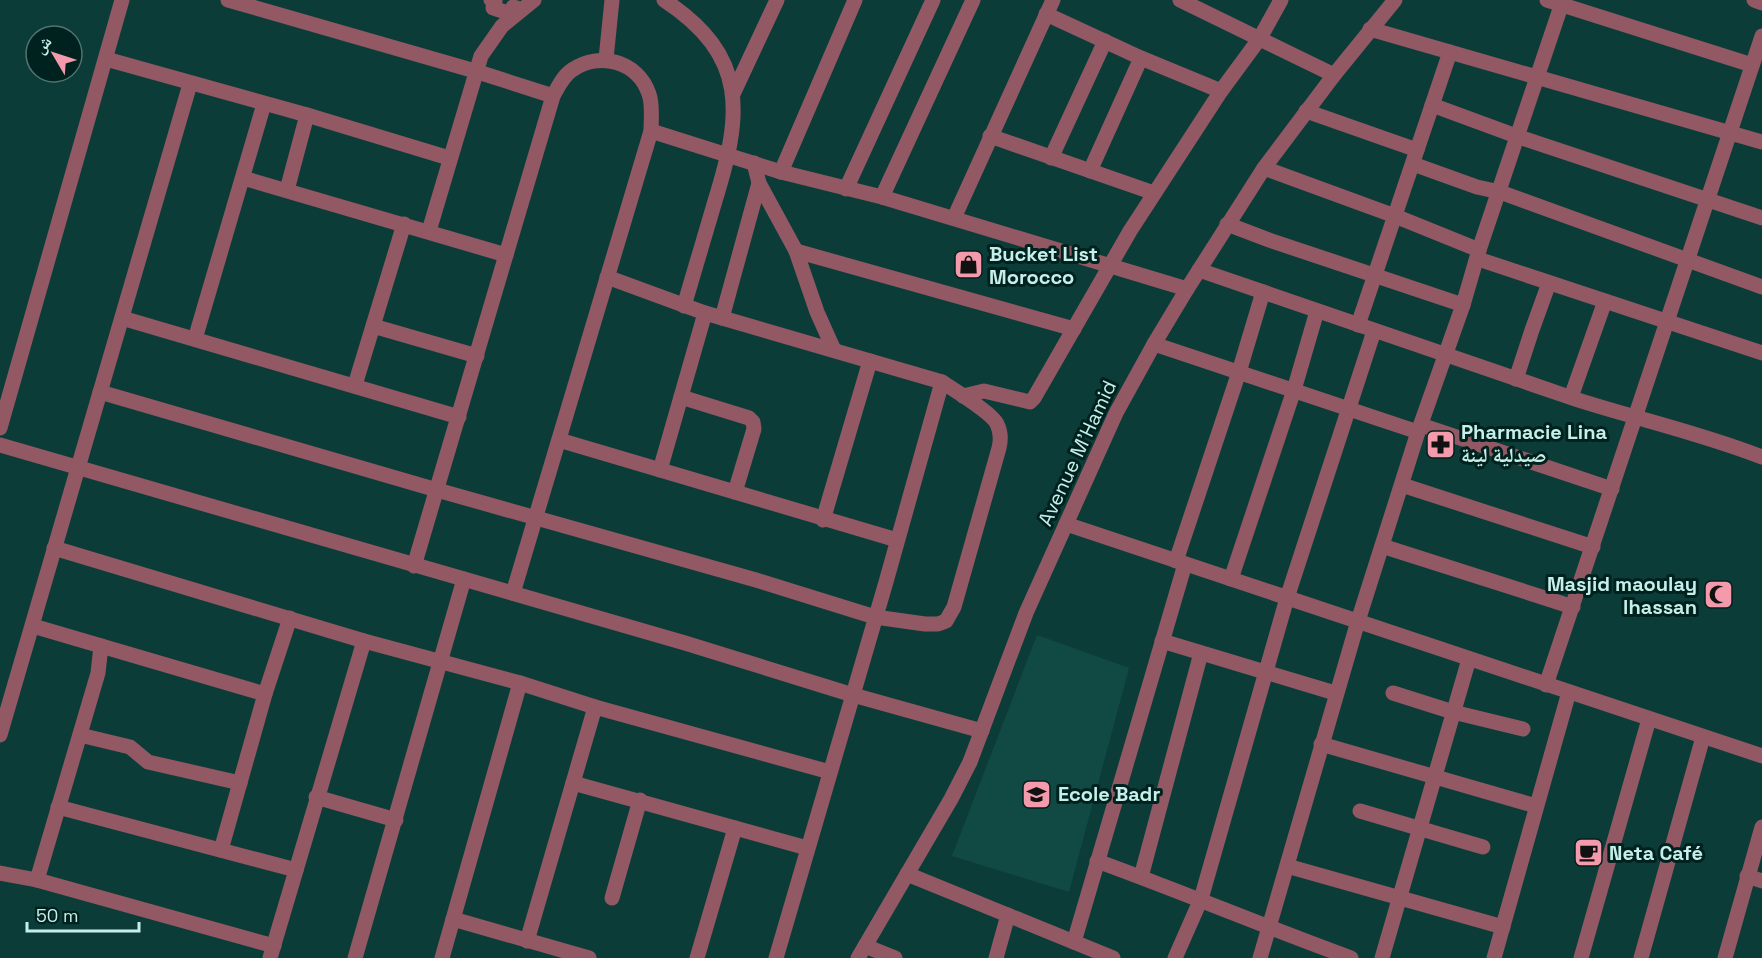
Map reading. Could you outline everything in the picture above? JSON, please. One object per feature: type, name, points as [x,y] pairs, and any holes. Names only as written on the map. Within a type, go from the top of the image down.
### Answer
[{"type":"street","points":[[0,428],[122,0]]},
{"type":"street","points":[[228,0],[475,71],[553,96]]},
{"type":"street","points":[[490,0],[495,1],[493,8],[511,14],[513,7],[521,9]]},
{"type":"street","points":[[429,231],[481,56],[495,34],[511,17],[534,0]]},
{"type":"street","points":[[606,59],[612,0]]},
{"type":"street","points":[[664,0],[686,15],[713,46],[727,72],[733,94],[734,123],[729,155],[684,306]]},
{"type":"street","points":[[761,0],[770,16]]},
{"type":"street","points":[[733,94],[777,0]]},
{"type":"street","points":[[781,172],[855,0]]},
{"type":"street","points":[[846,189],[933,0]]},
{"type":"street","points":[[882,197],[973,0]]},
{"type":"street","points":[[1180,0],[1334,75]]},
{"type":"street","points":[[963,396],[984,391],[1030,402],[1034,398],[1119,248],[1221,92],[1260,38],[1281,0]]},
{"type":"street","name":"Avenue M'Hamid","points":[[862,952],[970,762],[1009,655],[1066,524],[1116,414],[1154,344],[1186,289],[1264,168],[1334,75],[1395,0]]},
{"type":"street","points":[[1754,0],[1762,3]]},
{"type":"street","points":[[1260,958],[1335,693],[1420,429],[1519,137],[1538,77],[1557,2],[1756,60]]},
{"type":"street","points":[[954,218],[1050,7],[1105,41],[1221,92]]},
{"type":"street","points":[[1371,29],[1762,142]]},
{"type":"street","points":[[1546,685],[1756,60],[1762,36]]},
{"type":"street","points":[[1051,158],[1105,41]]},
{"type":"street","points":[[1358,325],[1450,52]]},
{"type":"street","points":[[1090,171],[1141,58]]},
{"type":"street","points":[[106,59],[307,115],[449,158]]},
{"type":"street","points":[[414,566],[553,96],[570,70],[591,61],[606,59],[626,66],[645,85],[651,103],[651,131],[513,593]]},
{"type":"street","points":[[0,735],[190,84]]},
{"type":"street","points":[[195,339],[264,104]]},
{"type":"street","points":[[1432,105],[1519,137],[1762,218]]},
{"type":"street","points":[[1306,111],[1415,157],[1477,187],[1500,192],[1762,287]]},
{"type":"street","points":[[286,190],[307,115]]},
{"type":"street","points":[[651,131],[781,172],[882,197],[1186,289]]},
{"type":"street","points":[[990,136],[1154,193]]},
{"type":"street","points":[[754,163],[759,183],[796,251],[817,312],[834,350]]},
{"type":"street","points":[[1264,168],[1395,216],[1479,255],[1549,283],[1762,353]]},
{"type":"street","points":[[243,178],[506,255]]},
{"type":"street","points":[[722,318],[759,183]]},
{"type":"street","points":[[355,385],[404,224]]},
{"type":"street","points":[[1227,224],[1463,305]]},
{"type":"street","points":[[796,251],[1074,329]]},
{"type":"street","points":[[1199,270],[1445,356],[1635,418],[1701,435],[1762,457]]},
{"type":"street","points":[[100,392],[756,580],[875,617],[938,624],[946,621],[954,607],[1001,438],[996,422],[942,382],[705,313],[606,277]]},
{"type":"street","points":[[1516,379],[1549,283]]},
{"type":"street","points":[[1074,942],[1162,641],[1180,562],[1263,292]]},
{"type":"street","points":[[1571,397],[1605,302]]},
{"type":"street","points":[[1231,579],[1294,390],[1317,311]]},
{"type":"street","points":[[660,470],[705,313]]},
{"type":"street","points":[[122,318],[459,417]]},
{"type":"street","points":[[373,326],[477,356]]},
{"type":"street","points":[[1175,958],[1200,898],[1287,598],[1374,331]]},
{"type":"street","points":[[1154,344],[1350,409],[1612,489]]},
{"type":"street","points":[[823,520],[870,361]]},
{"type":"street","points":[[776,958],[854,695],[942,382]]},
{"type":"street","points":[[681,398],[749,418],[753,422],[754,429],[735,492]]},
{"type":"street","points":[[559,440],[823,520],[897,540]]},
{"type":"street","points":[[0,445],[982,731]]},
{"type":"street","points":[[1402,485],[1593,547]]},
{"type":"street","points":[[1066,524],[1762,756]]},
{"type":"street","points":[[1382,546],[1573,607]]},
{"type":"street","points":[[54,548],[364,641],[830,772]]},
{"type":"street","points":[[355,958],[465,579]]},
{"type":"street","points":[[221,850],[265,694],[290,618]]},
{"type":"street","points":[[33,626],[265,694]]},
{"type":"street","points":[[0,873],[37,880],[272,952],[364,641]]},
{"type":"street","points":[[1162,641],[1265,674],[1335,693]]},
{"type":"street","points":[[37,880],[98,673],[101,646]]},
{"type":"street","points":[[1141,877],[1201,653]]},
{"type":"street","points":[[1382,958],[1468,659]]},
{"type":"street","points":[[441,958],[520,683]]},
{"type":"street","points":[[1494,958],[1569,692]]},
{"type":"street","points":[[1394,693],[1453,712],[1523,729]]},
{"type":"street","points":[[527,941],[595,707]]},
{"type":"street","points":[[1581,958],[1649,719]]},
{"type":"street","points":[[80,735],[130,747],[148,762],[240,783]]},
{"type":"street","points":[[1644,957],[1703,737]]},
{"type":"street","points":[[1321,744],[1536,806]]},
{"type":"street","points":[[573,783],[640,800],[807,849]]},
{"type":"street","points":[[316,797],[396,820]]},
{"type":"street","points":[[612,898],[640,800]]},
{"type":"street","points":[[58,807],[296,870]]},
{"type":"street","points":[[1360,811],[1483,846]]},
{"type":"street","points":[[1725,958],[1762,827]]},
{"type":"street","points":[[697,958],[735,828]]},
{"type":"street","points":[[1097,861],[1200,898],[1268,928],[1351,958]]},
{"type":"street","points":[[1287,866],[1503,927]]},
{"type":"street","points":[[908,874],[1113,958]]},
{"type":"street","points":[[1747,876],[1762,881]]},
{"type":"street","points":[[996,958],[1008,915]]},
{"type":"street","points":[[453,919],[589,958]]},
{"type":"street","points":[[862,952],[895,958]]},
{"type":"shaded area","points":[[1037,635],[1129,668],[1069,892],[952,856]]},
{"type":"place","name":"Bucket List Morocco","points":[[968,265]]},
{"type":"place","name":"Pharmacie Lina صيدلية لينة","points":[[1440,444]]},
{"type":"place","name":"Masjid maoulay lhassan","points":[[1718,595]]},
{"type":"place","name":"Ecole Badr","points":[[1037,794]]},
{"type":"place","name":"Neta Café","points":[[1588,853]]}]
